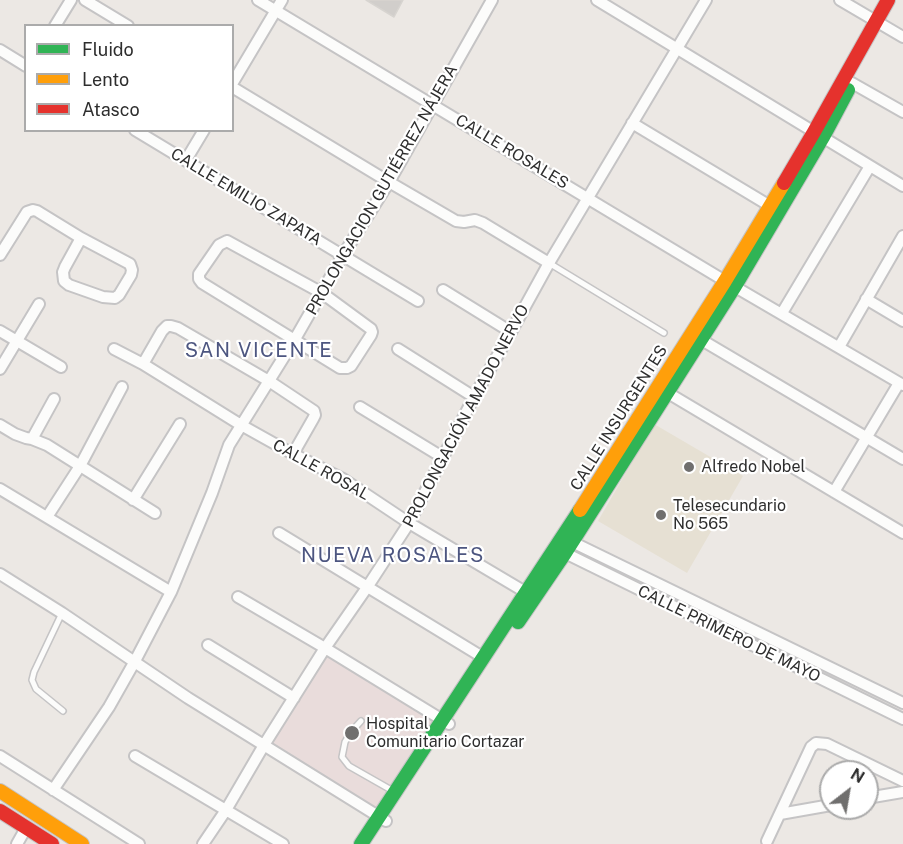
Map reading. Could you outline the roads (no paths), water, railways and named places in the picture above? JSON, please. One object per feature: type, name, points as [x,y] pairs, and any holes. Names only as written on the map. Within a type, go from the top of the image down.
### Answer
[{"type":"main road","name":"CALLE INSURGENTES","points":[[361,844],[383,818],[530,595],[668,393],[700,339],[770,206],[852,82],[880,24],[888,0]]},
{"type":"main road","name":"CALLE INSURGENTES","points":[[564,545],[730,283],[880,24],[899,0]]},
{"type":"main road","name":"CALLE INSURGENTES","points":[[372,844],[395,792],[445,722],[483,658],[530,595]]},
{"type":"main road","points":[[0,791],[82,844]]},
{"type":"main road","points":[[0,811],[52,844]]},
{"type":"street","points":[[56,24],[71,0]]},
{"type":"street","points":[[85,0],[125,24]]},
{"type":"street","name":"CALLE ROSALES","points":[[258,0],[901,384]]},
{"type":"street","points":[[234,82],[282,0]]},
{"type":"street","name":"PROLONGACION GUTIÉRREZ NÁJERA","points":[[53,790],[98,724],[135,661],[171,592],[212,493],[224,457],[241,425],[389,182],[492,0]]},
{"type":"street","points":[[597,0],[903,186]]},
{"type":"street","name":"PROLONGACIÓN AMADO NERVO","points":[[203,844],[325,648],[409,522],[474,397],[549,263],[706,0]]},
{"type":"street","points":[[840,0],[903,38]]},
{"type":"street","points":[[0,50],[24,65]]},
{"type":"street","points":[[852,82],[903,112]]},
{"type":"street","points":[[234,86],[456,221],[475,220],[483,223],[549,263]]},
{"type":"street","points":[[632,123],[770,206]]},
{"type":"street","name":"CALLE EMILIO ZAPATA","points":[[138,132],[418,301]]},
{"type":"street","points":[[186,160],[203,132]]},
{"type":"street","points":[[782,314],[870,166]]},
{"type":"street","points":[[0,255],[27,212],[37,211],[130,264],[131,275],[120,295],[115,298],[103,297],[69,285],[64,281],[63,272],[81,238]]},
{"type":"street","points":[[839,347],[866,299],[899,253],[903,236]]},
{"type":"street","points":[[227,241],[322,293],[371,328],[372,332],[354,363],[343,369],[295,339],[202,283],[199,274],[219,245],[227,241]]},
{"type":"street","points":[[443,290],[511,332]]},
{"type":"street","points":[[866,299],[903,321]]},
{"type":"street","points":[[0,369],[39,304]]},
{"type":"street","points":[[143,364],[162,331],[167,326],[171,326],[269,381],[314,411],[315,415],[293,454]]},
{"type":"street","points":[[0,331],[61,367]]},
{"type":"street","points":[[700,339],[903,459]]},
{"type":"street","name":"CALLE ROSAL","points":[[114,349],[143,364],[241,425],[343,479],[530,595]]},
{"type":"street","points":[[398,349],[474,397]]},
{"type":"street","points":[[834,492],[866,437],[901,384]]},
{"type":"street","points":[[47,518],[80,466],[122,387]]},
{"type":"street","points":[[668,393],[903,533]]},
{"type":"street","points":[[32,439],[54,399]]},
{"type":"street","points":[[360,407],[442,457]]},
{"type":"street","points":[[0,424],[15,435],[47,445],[155,513]]},
{"type":"street","points":[[133,500],[180,424]]},
{"type":"street","points":[[0,489],[171,592]]},
{"type":"street","points":[[279,533],[483,658]]},
{"type":"street","name":"CALLE PRIMERO DE MAYO","points":[[564,545],[903,703]]},
{"type":"street","name":"CALLE PRIMERO DE MAYO","points":[[564,545],[903,718]]},
{"type":"street","points":[[0,574],[188,698],[383,818]]},
{"type":"street","points":[[238,597],[445,722]]},
{"type":"street","points":[[208,645],[294,698]]},
{"type":"street","points":[[767,841],[811,747],[816,743],[827,744],[903,781]]},
{"type":"street","points":[[0,756],[139,844]]},
{"type":"street","points":[[135,756],[283,844]]},
{"type":"street","points":[[879,796],[903,792]]},
{"type":"street","points":[[780,814],[819,807]]},
{"type":"street","points":[[17,844],[26,828]]},
{"type":"lane","points":[[549,263],[664,333]]},
{"type":"lane","points":[[62,613],[32,680],[36,689],[63,711]]},
{"type":"lane","points":[[361,721],[345,742],[342,753],[344,761],[395,792]]},
{"type":"place","name":"Alfredo Nobel","points":[[689,467]]},
{"type":"place","name":"Telesecundario No 565","points":[[661,515]]},
{"type":"place","name":"Hospital Comunitario Cortazar","points":[[352,733]]},
{"type":"district","name":"SAN VICENTE","points":[[259,351]]},
{"type":"district","name":"NUEVA ROSALES","points":[[393,556]]}]
